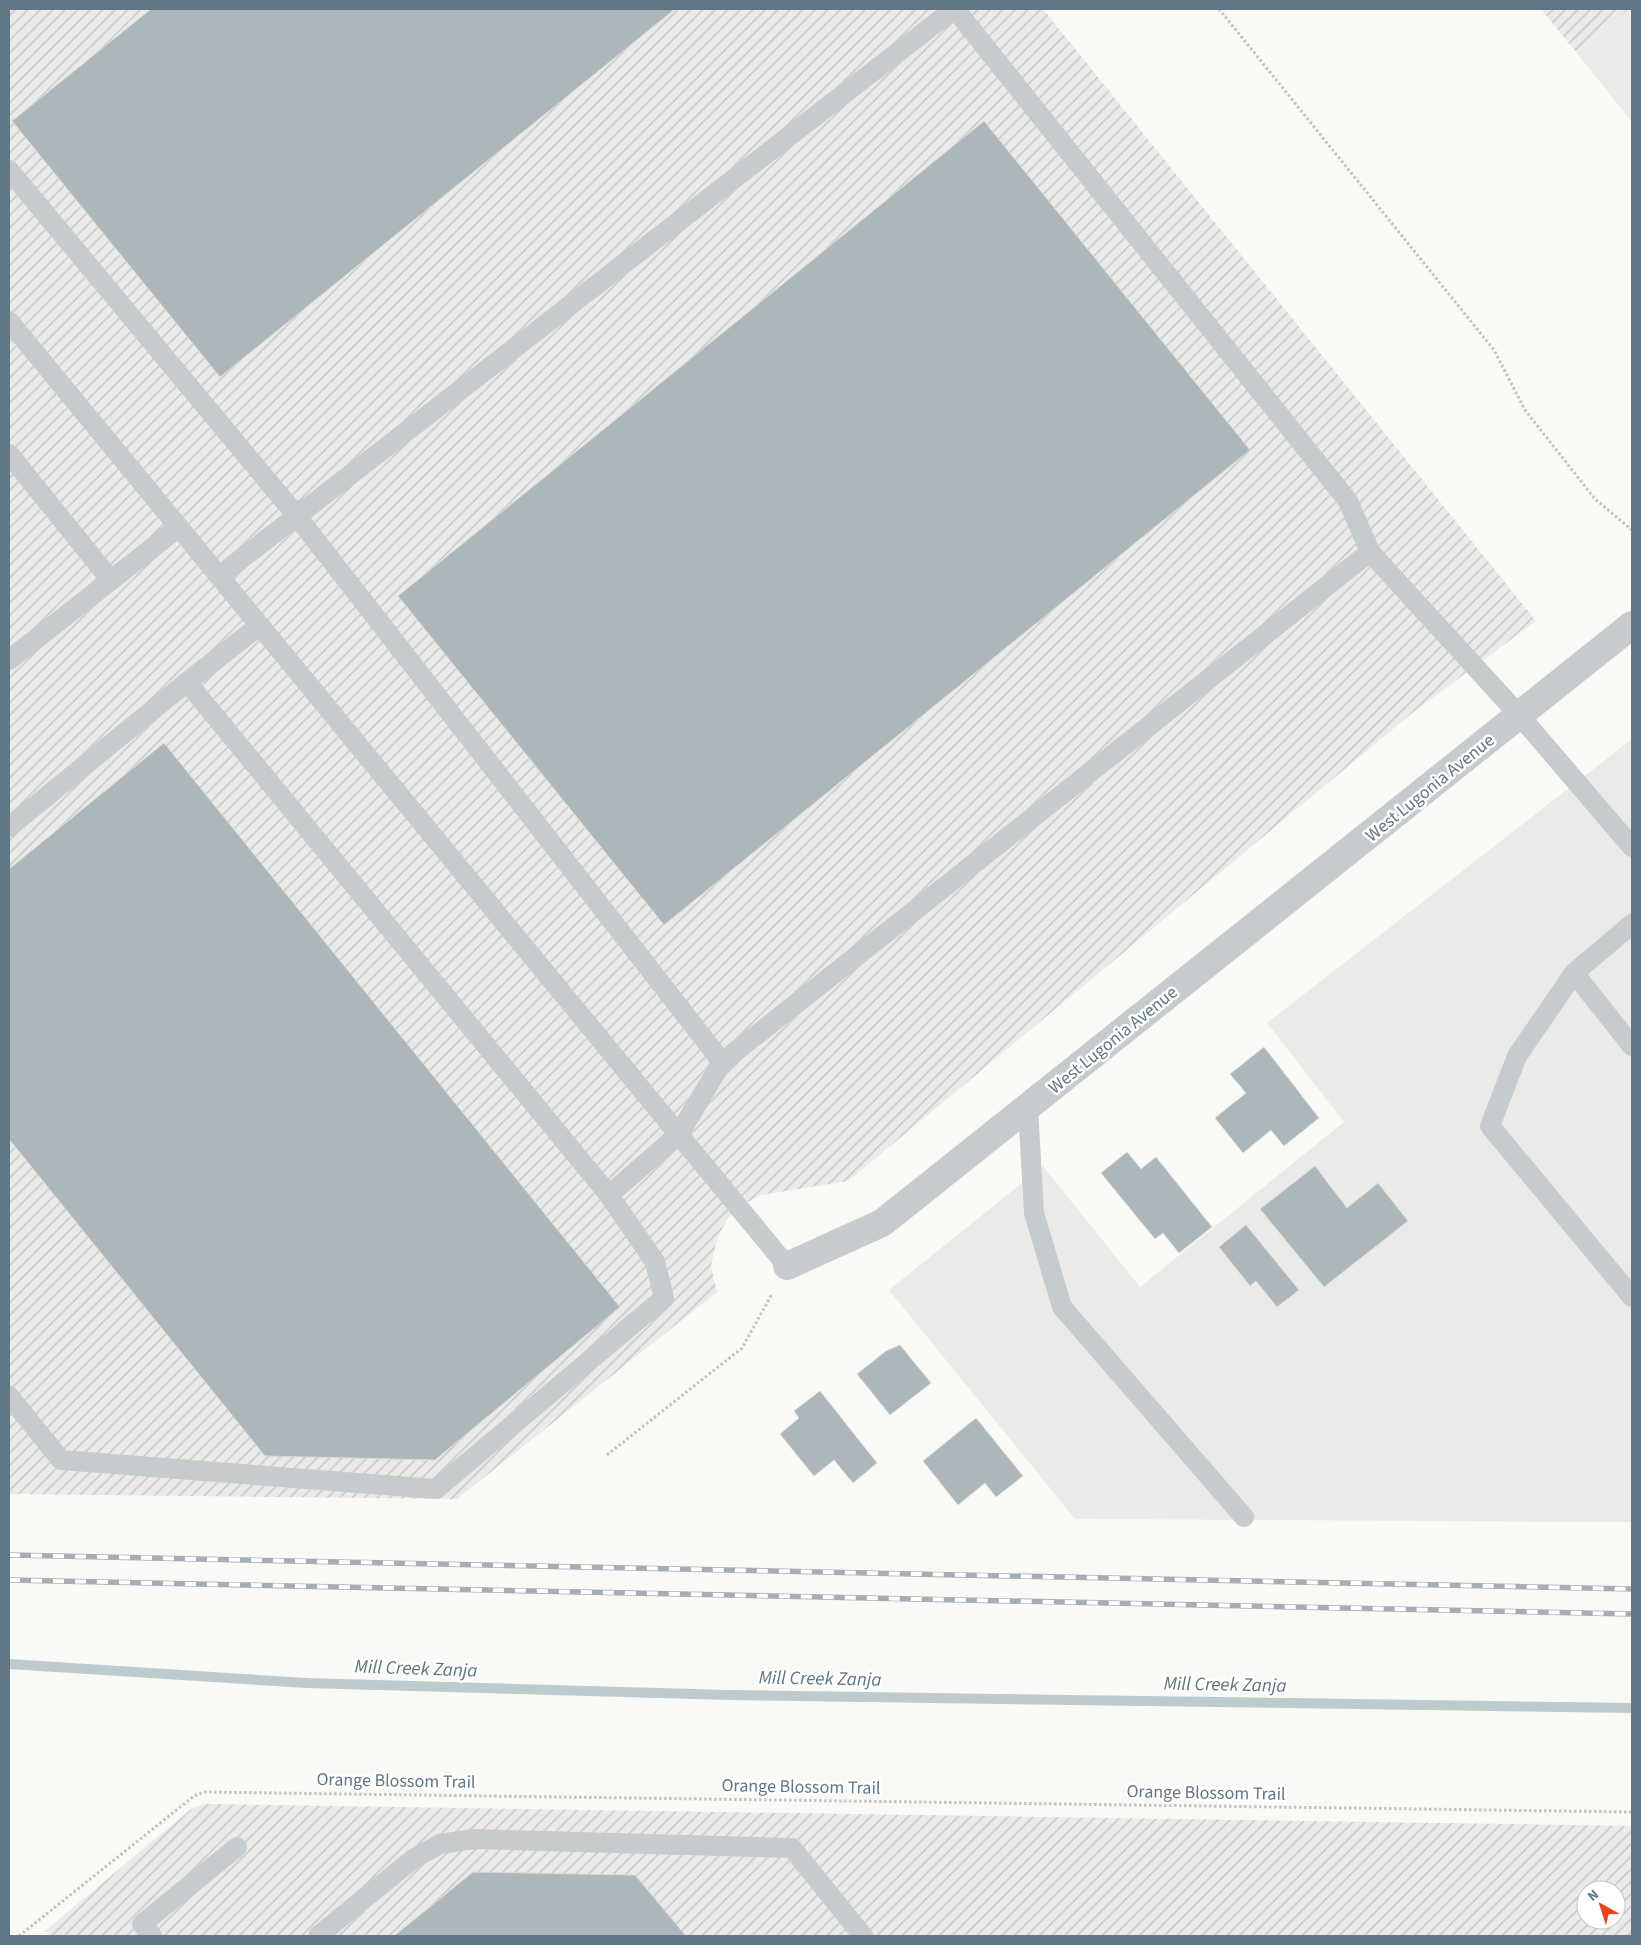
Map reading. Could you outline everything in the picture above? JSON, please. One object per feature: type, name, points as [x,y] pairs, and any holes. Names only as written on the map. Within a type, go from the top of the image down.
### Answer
[{"type":"street","name":"West Lugonia Avenue","points":[[787,1266],[882,1223],[1632,625]]},
{"type":"lane","points":[[219,576],[954,9],[1348,501],[1370,552],[1520,716],[1632,847]]},
{"type":"lane","points":[[9,170],[296,515],[722,1062]]},
{"type":"lane","points":[[9,321],[787,1266]]},
{"type":"lane","points":[[9,454],[110,580]]},
{"type":"lane","points":[[9,660],[179,527]]},
{"type":"lane","points":[[609,1195],[679,1134],[722,1062],[1370,552]]},
{"type":"lane","points":[[9,827],[259,626]]},
{"type":"lane","points":[[9,1396],[61,1460],[436,1489],[664,1298],[655,1262],[609,1195],[187,682]]},
{"type":"lane","points":[[1632,924],[1574,973],[1517,1056],[1490,1126],[1632,1297]]},
{"type":"lane","points":[[1574,973],[1632,1046]]},
{"type":"lane","points":[[1028,1108],[1034,1213],[1062,1307],[1244,1517]]},
{"type":"lane","points":[[318,1936],[413,1859],[440,1844],[474,1839],[792,1848],[864,1936]]},
{"type":"lane","points":[[152,1936],[142,1924],[237,1847]]},
{"type":"path","points":[[1219,9],[1494,350],[1525,410],[1595,499],[1632,530]]},
{"type":"path","points":[[606,1455],[742,1348],[787,1266]]},
{"type":"path","name":"Orange Blossom Trail","points":[[20,1936],[194,1796],[204,1792],[1632,1812]]},
{"type":"shaded area","points":[[9,9],[1043,9],[1536,621],[1416,710],[848,1181],[762,1195],[743,1204],[726,1221],[717,1239],[711,1266],[717,1292],[457,1499],[9,1494]]},
{"type":"shaded area","points":[[1541,9],[1629,9],[1576,52]]},
{"type":"shaded area","points":[[1629,9],[1632,9],[1632,122],[1576,52]]},
{"type":"shaded area","points":[[1632,739],[1632,1522],[1075,1519],[889,1290],[1043,1166],[1140,1287],[1344,1122],[1267,1023]]},
{"type":"shaded area","points":[[204,1804],[1632,1826],[1632,1936],[50,1936],[45,1931],[191,1809]]},
{"type":"building","points":[[151,9],[675,9],[220,377],[12,121]]},
{"type":"building","points":[[984,121],[1250,450],[664,925],[398,596]]},
{"type":"building","points":[[164,743],[620,1307],[435,1460],[265,1456],[9,1139],[9,869]]},
{"type":"building","points":[[1264,1047],[1319,1118],[1284,1146],[1271,1130],[1243,1153],[1215,1118],[1246,1093],[1230,1074]]},
{"type":"building","points":[[1127,1152],[1141,1169],[1156,1157],[1212,1227],[1179,1253],[1163,1233],[1155,1239],[1101,1173]]},
{"type":"building","points":[[1315,1166],[1347,1208],[1378,1183],[1408,1221],[1324,1287],[1260,1209]]},
{"type":"building","points":[[1246,1225],[1299,1290],[1277,1307],[1256,1281],[1250,1286],[1219,1247]]},
{"type":"building","points":[[900,1345],[931,1383],[890,1415],[857,1374],[886,1351]]},
{"type":"building","points":[[820,1391],[877,1463],[853,1483],[834,1460],[814,1476],[780,1434],[799,1418],[794,1411]]},
{"type":"building","points":[[976,1418],[1023,1476],[996,1497],[985,1483],[958,1505],[923,1461]]},
{"type":"building","points":[[473,1872],[635,1875],[686,1936],[394,1936]]},
{"type":"waterway","name":"Mill Creek Zanja","points":[[9,1664],[306,1683],[729,1695],[1632,1708]]},
{"type":"railway","points":[[9,1555],[1632,1589]]},
{"type":"railway","points":[[9,1580],[1632,1614]]}]
